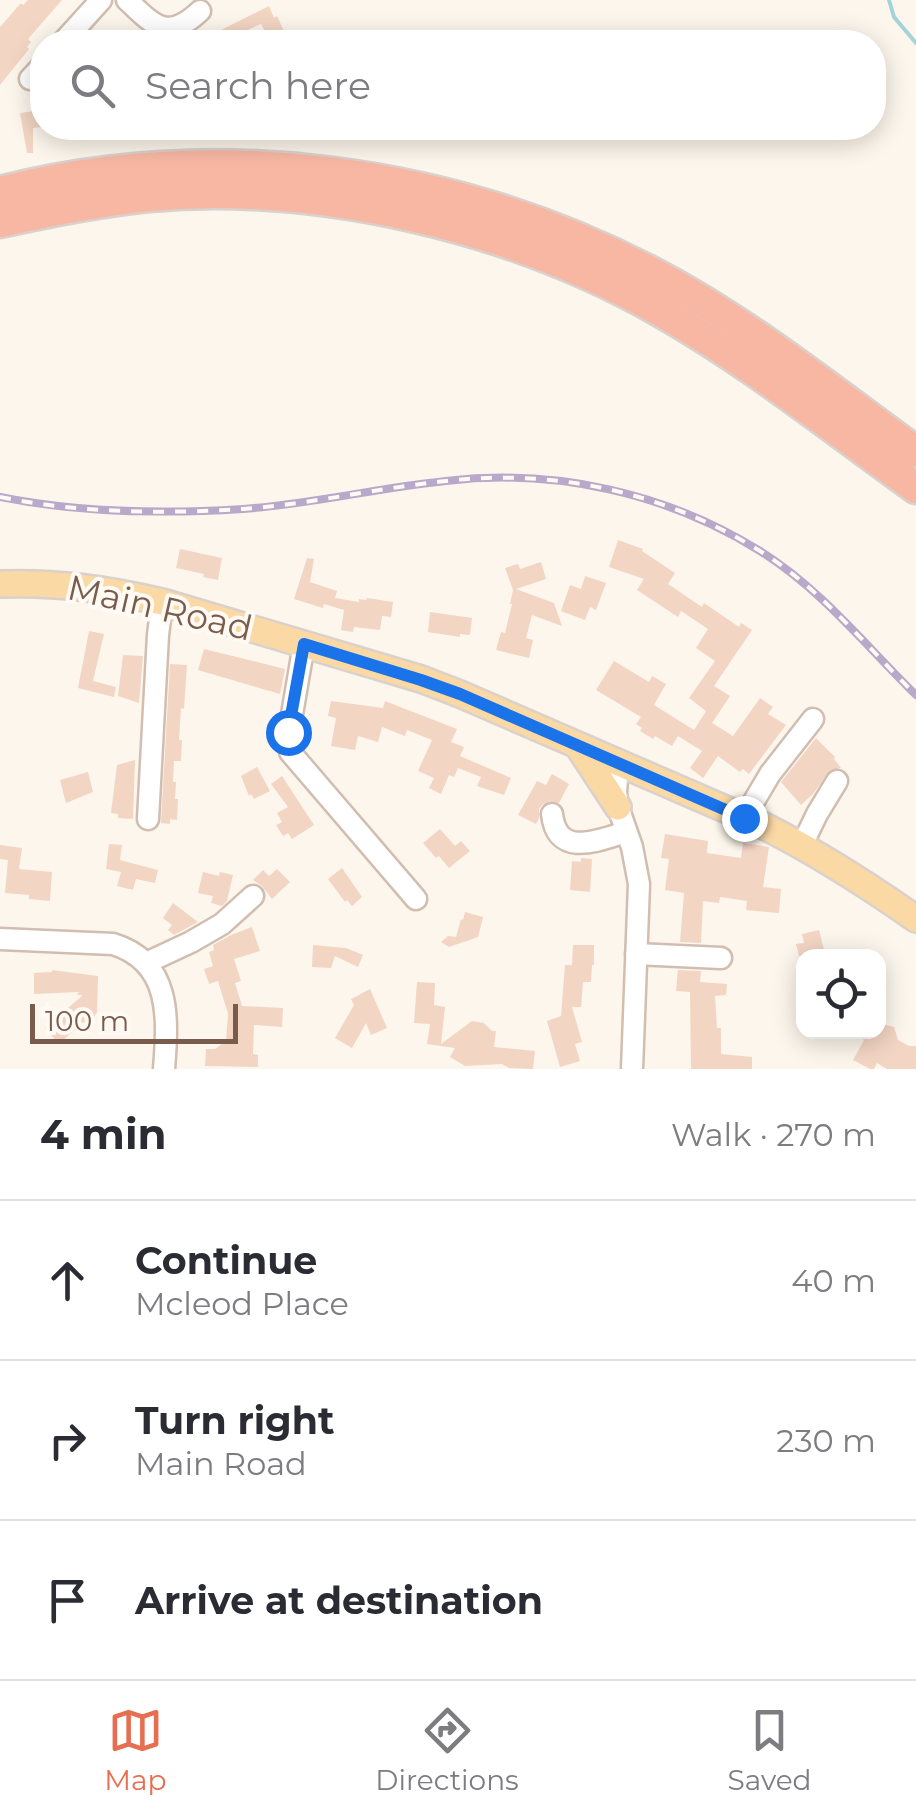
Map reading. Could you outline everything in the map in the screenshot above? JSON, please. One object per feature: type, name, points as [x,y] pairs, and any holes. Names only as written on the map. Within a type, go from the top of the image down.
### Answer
[{"type":"highway","points":[[0,192],[139,169],[244,166],[348,174],[482,204],[567,234],[646,270],[711,306],[916,452]]},
{"type":"highway","points":[[0,222],[150,196],[241,195],[364,206],[452,226],[514,245],[603,281],[672,318],[916,488]]},
{"type":"highway","points":[[0,236],[150,196]]},
{"type":"main road","name":"Main Road","points":[[0,584],[77,585],[162,602],[434,684],[802,845],[916,918]]},
{"type":"main road","points":[[578,746],[622,820]]},
{"type":"street","points":[[74,30],[101,0]]},
{"type":"street","points":[[127,0],[164,28],[182,27],[200,12]]},
{"type":"street","points":[[148,818],[162,602]]},
{"type":"street","points":[[304,644],[288,732],[290,752],[416,899]]},
{"type":"street","points":[[744,818],[770,774],[814,720]]},
{"type":"street","points":[[618,764],[616,793],[639,884],[632,1069]]},
{"type":"street","points":[[802,845],[837,781]]},
{"type":"street","points":[[552,814],[558,834],[576,843],[599,840],[622,820]]},
{"type":"street","points":[[146,962],[222,924],[253,896]]},
{"type":"street","points":[[0,940],[113,944],[130,949],[146,962],[161,991],[167,1032],[164,1069]]},
{"type":"street","points":[[636,954],[721,958]]},
{"type":"building","points":[[28,0],[62,0],[36,30],[30,30],[29,49],[0,85],[0,27]]},
{"type":"building","points":[[269,6],[283,30],[264,30],[261,24],[247,30],[221,30]]},
{"type":"building","points":[[30,112],[33,153],[27,153],[20,113]]},
{"type":"building","points":[[618,540],[643,549],[675,573],[668,584],[702,607],[704,603],[739,627],[741,623],[752,630],[714,686],[730,696],[712,723],[733,736],[760,698],[773,707],[768,714],[786,725],[749,774],[718,756],[703,778],[690,768],[702,751],[678,736],[672,746],[655,736],[653,739],[636,724],[641,717],[596,690],[614,661],[649,682],[652,676],[666,684],[654,705],[694,730],[706,711],[689,698],[715,661],[696,648],[708,629],[681,611],[678,617],[637,590],[644,579],[609,567]]},
{"type":"building","points":[[180,549],[222,558],[218,580],[176,568]]},
{"type":"building","points":[[307,558],[314,559],[310,582],[337,591],[335,598],[393,602],[391,617],[382,616],[380,630],[341,630],[344,610],[294,599]]},
{"type":"building","points":[[541,562],[546,579],[516,589],[554,603],[562,626],[532,615],[526,638],[533,640],[529,658],[496,650],[512,604],[513,590],[505,568],[518,564],[520,569]]},
{"type":"building","points":[[585,576],[606,583],[596,610],[590,607],[585,620],[561,611],[570,585],[581,589]]},
{"type":"building","points":[[430,612],[472,618],[470,635],[428,632]]},
{"type":"building","points":[[89,631],[104,634],[93,681],[116,687],[114,697],[78,688]]},
{"type":"building","points":[[204,649],[285,669],[280,694],[198,670]]},
{"type":"building","points":[[123,655],[143,656],[139,703],[118,696]]},
{"type":"building","points":[[170,664],[187,665],[179,740],[181,761],[174,761],[177,820],[170,819],[170,824],[161,823]]},
{"type":"building","points":[[331,701],[383,708],[385,701],[457,729],[451,742],[464,747],[460,756],[511,778],[504,795],[477,786],[481,777],[458,768],[454,777],[449,775],[441,794],[429,788],[434,778],[418,771],[432,740],[407,730],[405,736],[382,727],[378,742],[358,736],[355,750],[331,746],[336,718],[328,716]]},
{"type":"building","points":[[816,738],[841,768],[830,770],[801,805],[781,782]]},
{"type":"building","points":[[135,760],[133,819],[118,818],[118,814],[111,813],[117,765]]},
{"type":"building","points":[[257,767],[270,791],[254,799],[241,776]]},
{"type":"building","points":[[88,772],[93,792],[66,803],[60,780]]},
{"type":"building","points":[[552,774],[569,784],[559,803],[543,804],[536,824],[518,815],[537,781],[546,785]]},
{"type":"building","points":[[282,776],[314,825],[292,839],[288,833],[283,836],[276,825],[282,822],[277,813],[288,807],[271,784]]},
{"type":"building","points":[[440,829],[455,846],[461,841],[470,851],[449,868],[423,843]]},
{"type":"building","points":[[665,834],[708,841],[707,853],[741,858],[743,843],[769,847],[763,887],[781,889],[779,913],[746,910],[747,901],[720,897],[719,903],[703,901],[701,943],[680,942],[684,893],[665,890],[669,859],[661,858]]},
{"type":"building","points":[[109,844],[122,845],[120,860],[158,870],[155,883],[136,879],[133,890],[117,886],[121,872],[106,869]]},
{"type":"building","points":[[0,845],[22,848],[19,869],[52,872],[50,901],[5,893],[8,860],[0,859]]},
{"type":"building","points":[[581,858],[592,859],[590,892],[570,890],[572,861],[581,862]]},
{"type":"building","points":[[342,868],[362,897],[352,906],[328,879]]},
{"type":"building","points":[[277,869],[290,882],[272,899],[253,880],[263,870],[269,876]]},
{"type":"building","points":[[203,872],[233,875],[227,901],[222,906],[211,903],[213,896],[198,893]]},
{"type":"building","points":[[173,903],[198,922],[174,935],[168,930],[172,925],[163,918]]},
{"type":"building","points":[[465,912],[483,917],[478,937],[449,947],[441,942],[448,936],[456,937]]},
{"type":"building","points":[[252,927],[260,951],[234,959],[241,981],[235,983],[242,1006],[283,1008],[282,1027],[254,1025],[253,1054],[258,1055],[258,1067],[205,1066],[206,1049],[215,1049],[226,1041],[228,1014],[218,981],[209,984],[204,969],[213,966],[209,952],[214,950],[213,945]]},
{"type":"building","points":[[819,930],[824,949],[797,949],[796,944],[804,943],[802,934]]},
{"type":"building","points":[[313,945],[346,948],[363,955],[358,967],[335,956],[331,968],[312,967]]},
{"type":"building","points":[[573,945],[594,945],[594,965],[591,982],[583,982],[581,1007],[572,1007],[582,1042],[575,1044],[580,1061],[560,1067],[547,1021],[561,1016],[565,965],[572,965]]},
{"type":"building","points":[[52,970],[98,976],[97,1012],[89,1025],[83,1022],[59,1044],[45,1028],[83,995],[34,994],[34,973]]},
{"type":"building","points":[[678,970],[701,971],[700,982],[727,984],[726,995],[715,996],[721,1054],[752,1057],[752,1069],[691,1069],[690,992],[676,991]]},
{"type":"building","points":[[417,982],[435,983],[434,1005],[445,1007],[441,1044],[472,1021],[484,1023],[496,1031],[494,1047],[535,1051],[533,1069],[502,1064],[465,1066],[450,1057],[455,1048],[427,1044],[430,1024],[414,1023]]},
{"type":"building","points":[[370,989],[387,1028],[371,1035],[366,1023],[352,1048],[335,1038],[354,1005],[351,999]]},
{"type":"building","points":[[886,1025],[894,1027],[898,1040],[916,1046],[916,1069],[887,1069],[877,1063],[870,1069],[853,1060],[864,1040],[886,1039]]},
{"type":"waterway","points":[[889,0],[894,17],[916,43]]},
{"type":"railway","points":[[0,497],[91,509],[182,511],[268,507],[487,478],[528,478],[609,489],[687,514],[760,551],[823,600],[916,695]]},
{"type":"route","points":[[288,732],[304,644],[460,694],[744,818]]}]
